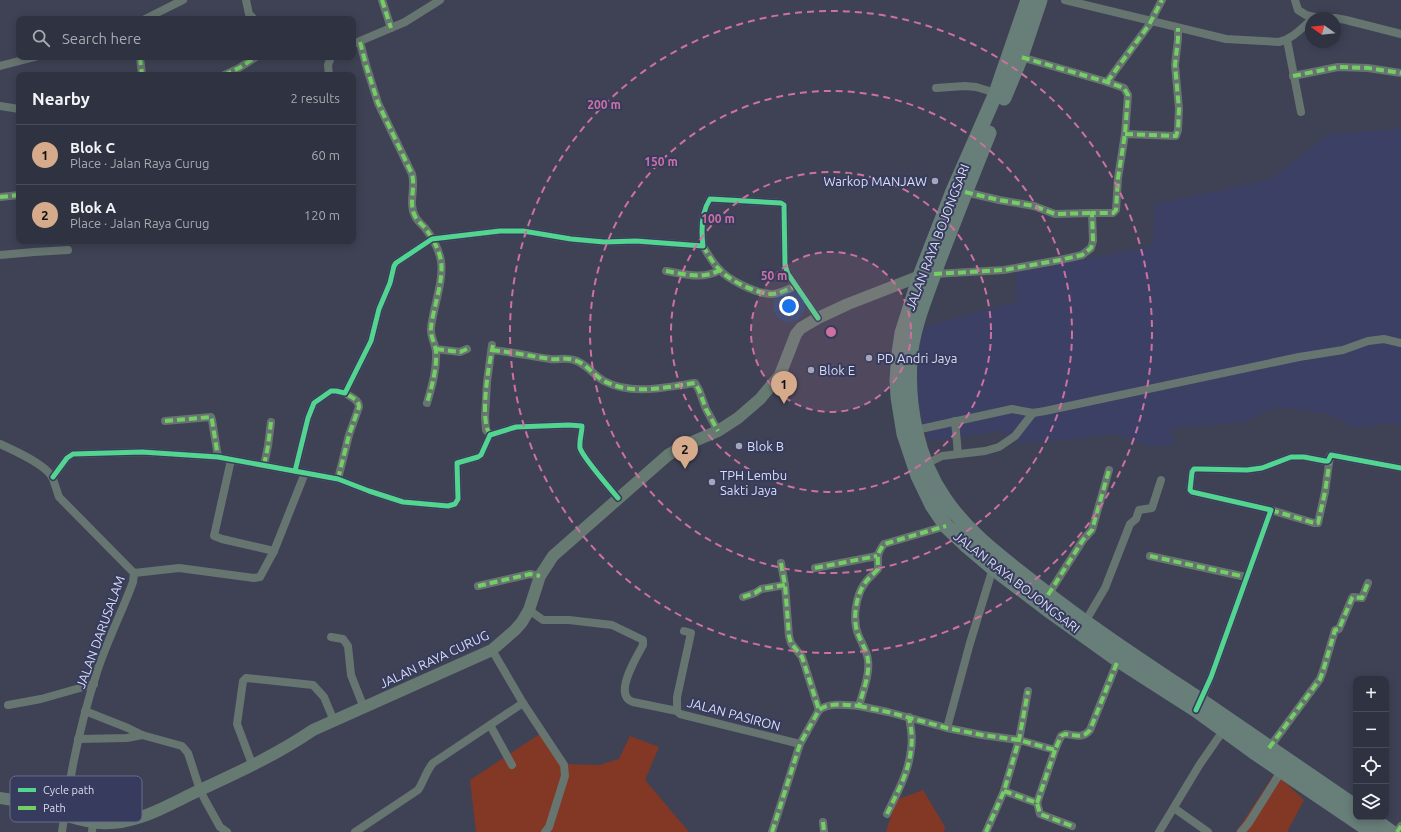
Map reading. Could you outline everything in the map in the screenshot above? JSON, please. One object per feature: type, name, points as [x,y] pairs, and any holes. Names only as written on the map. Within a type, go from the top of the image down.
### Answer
[{"type":"highway","name":"JALAN RAYA BOJONGSARI","points":[[1028,0],[996,93],[954,191],[927,275],[922,309],[913,337],[910,357],[910,395],[916,430],[926,464],[942,496],[956,516],[973,534],[1048,595],[1226,725],[1282,770],[1372,832]]},
{"type":"highway","name":"JALAN RAYA BOJONGSARI","points":[[1040,0],[1021,57],[965,192],[902,332],[897,380],[904,434],[918,476],[932,504],[946,526],[967,546],[1051,612],[1118,660],[1198,706]]},
{"type":"highway","name":"JALAN RAYA BOJONGSARI","points":[[1226,725],[1269,748],[1353,806]]},
{"type":"highway","points":[[1374,820],[1392,832]]},
{"type":"main road","name":"JALAN RAYA CURUG","points":[[142,816],[167,806],[294,743],[313,730],[492,650],[522,622],[529,610],[540,576],[553,556],[618,498],[678,449],[696,439],[718,431],[751,407],[775,382],[784,368],[796,334],[801,328],[848,304],[927,275]]},
{"type":"main road","name":"JALAN RAYA CURUG","points":[[0,799],[10,800]]},
{"type":"main road","name":"JALAN RAYA CURUG","points":[[80,822],[92,827],[102,823],[123,822]]},
{"type":"street","points":[[151,16],[182,0]]},
{"type":"street","points":[[246,0],[249,14],[251,16]]},
{"type":"street","points":[[382,0],[391,28]]},
{"type":"street","points":[[427,403],[435,369],[436,349],[431,335],[431,327],[438,292],[441,263],[439,253],[432,239],[415,216],[411,204],[414,181],[412,174],[378,103],[366,65],[356,43],[405,22],[440,0]]},
{"type":"street","points":[[1065,0],[1226,39],[1279,42],[1287,40],[1305,25]]},
{"type":"street","points":[[1107,82],[1152,21],[1162,0]]},
{"type":"street","points":[[1295,0],[1298,10],[1305,14]]},
{"type":"street","points":[[1341,19],[1401,34]]},
{"type":"street","points":[[1125,134],[1176,136],[1178,130],[1179,109],[1175,65],[1178,28]]},
{"type":"street","points":[[1287,40],[1301,112]]},
{"type":"street","points":[[965,192],[1034,206],[1055,214],[1113,213],[1116,210],[1118,178],[1125,134],[1128,95],[1124,88],[1021,57]]},
{"type":"street","points":[[0,66],[23,60]]},
{"type":"street","points":[[140,60],[142,72]]},
{"type":"street","points":[[230,72],[251,60]]},
{"type":"street","points":[[329,72],[328,65],[330,60]]},
{"type":"street","points":[[1293,76],[1338,67],[1368,68],[1401,72]]},
{"type":"street","points":[[936,88],[964,86],[976,87],[996,93]]},
{"type":"street","points":[[0,106],[16,109]]},
{"type":"street","points":[[0,197],[16,195]]},
{"type":"street","points":[[796,286],[780,293],[764,293],[754,290],[732,279],[720,270],[703,246],[702,237],[704,215],[710,199],[781,203],[784,205],[785,264],[788,274],[818,318]]},
{"type":"street","points":[[927,275],[1004,270],[1082,255],[1091,248],[1093,241],[1092,213]]},
{"type":"street","points":[[345,393],[371,341],[379,309],[390,282],[394,266],[414,250],[432,239],[500,231],[523,231],[571,239],[604,242],[636,241],[703,246]]},
{"type":"street","points":[[0,255],[68,250]]},
{"type":"street","points":[[666,270],[685,274],[707,276],[720,270]]},
{"type":"street","points":[[916,430],[1012,409],[1032,413],[1299,357],[1335,351],[1368,341],[1384,339],[1401,343]]},
{"type":"street","points":[[490,435],[486,430],[485,417],[487,382],[492,347],[552,359],[575,360],[587,367],[594,374],[618,387],[643,389],[671,388],[695,383],[706,409],[718,431]]},
{"type":"street","points":[[436,349],[460,352],[466,349]]},
{"type":"street","points":[[295,471],[308,418],[314,403],[331,391],[345,393],[357,401],[359,403],[359,407],[349,435],[338,479]]},
{"type":"street","points":[[926,464],[942,456],[985,451],[999,446],[1015,436],[1032,413]]},
{"type":"street","points":[[165,421],[211,417],[218,457]]},
{"type":"street","points":[[264,466],[271,422]]},
{"type":"street","points":[[955,422],[958,454]]},
{"type":"street","points":[[53,478],[67,458],[73,454],[142,452],[218,457],[338,479],[403,502],[440,506],[455,504],[458,499],[457,463],[478,457],[490,435],[516,427],[569,425],[582,426],[580,449],[618,498]]},
{"type":"street","name":"JALAN DARUSALAM","points":[[0,444],[40,465],[53,478],[55,487],[60,497],[134,573],[133,582],[109,641],[85,712],[71,776]]},
{"type":"street","points":[[1331,455],[1401,468]]},
{"type":"street","points":[[1331,455],[1318,523],[1271,510],[1192,492],[1190,490],[1192,472],[1194,469],[1247,470],[1262,468],[1292,457],[1304,457],[1328,461],[1331,455]]},
{"type":"street","points":[[231,460],[214,536],[274,550]]},
{"type":"street","points":[[1048,595],[1083,540],[1092,530],[1109,470]]},
{"type":"street","points":[[134,573],[180,568],[254,578],[260,577],[274,550],[305,473]]},
{"type":"street","points":[[1085,622],[1096,606],[1105,588],[1130,524],[1136,519],[1139,510],[1152,508],[1161,480]]},
{"type":"street","points":[[1198,706],[1212,677],[1271,510]]},
{"type":"street","points":[[859,706],[866,679],[868,660],[857,632],[855,613],[862,588],[866,581],[878,569],[877,556],[884,544],[946,526]]},
{"type":"street","points":[[816,568],[877,556]]},
{"type":"street","points":[[1150,556],[1246,578]]},
{"type":"street","points":[[781,563],[785,585],[787,622],[791,643],[802,657],[819,710]]},
{"type":"street","points":[[947,728],[970,643],[994,568]]},
{"type":"street","points":[[478,586],[530,574],[540,576]]},
{"type":"street","points":[[1269,748],[1320,678],[1336,630],[1339,629],[1352,598],[1362,598],[1368,583]]},
{"type":"street","points":[[743,597],[755,593],[758,590],[785,585]]},
{"type":"street","points":[[529,610],[544,620],[569,620],[612,625],[643,640],[626,682],[625,696],[633,702],[677,712]]},
{"type":"street","name":"JALAN PASIRON","points":[[684,631],[691,633],[677,696],[677,712],[800,744]]},
{"type":"street","points":[[331,637],[343,639],[348,646],[350,675],[364,708]]},
{"type":"street","points":[[492,650],[523,703],[564,765],[565,776],[549,827],[545,832]]},
{"type":"street","points":[[1072,826],[1040,814],[1038,803],[1055,750],[1062,736],[1065,734],[1083,736],[1090,730],[1118,660]]},
{"type":"street","points":[[252,764],[237,724],[243,681],[246,678],[313,685],[324,697],[334,721]]},
{"type":"street","points":[[8,705],[41,699],[94,684]]},
{"type":"street","points":[[986,832],[1004,791],[1019,740],[1028,691]]},
{"type":"street","points":[[355,832],[418,790],[427,771],[433,763],[523,703]]},
{"type":"street","points":[[772,832],[800,744],[819,710],[823,706],[859,706],[909,717],[947,728],[1019,740],[1055,750]]},
{"type":"street","points":[[85,712],[128,728],[142,735],[182,746],[188,753],[200,790],[220,827],[228,832]]},
{"type":"street","points":[[887,814],[904,780],[908,767],[911,749],[909,717]]},
{"type":"street","points":[[490,725],[512,764]]},
{"type":"street","points":[[1159,832],[1200,764],[1226,725]]},
{"type":"street","points":[[78,739],[127,738],[142,735]]},
{"type":"street","points":[[1242,832],[1282,770]]},
{"type":"street","points":[[1004,791],[1038,803]]},
{"type":"street","points":[[1174,808],[1208,832]]},
{"type":"street","name":"JALAN DARUSALAM","points":[[62,832],[63,822]]},
{"type":"street","points":[[823,822],[824,832]]},
{"type":"street","points":[[1397,832],[1401,826]]},
{"type":"shaded area","points":[[1401,129],[1401,425],[1391,423],[1356,428],[1328,414],[1277,407],[1244,422],[1171,428],[1173,445],[1151,446],[1115,434],[1019,444],[1002,431],[928,441],[919,408],[913,361],[918,328],[1017,302],[1016,272],[1153,246],[1155,204],[1269,180],[1330,134]]},
{"type":"shaded area","points":[[540,734],[564,764],[599,765],[619,759],[630,736],[659,747],[645,780],[689,832],[476,832],[470,780]]},
{"type":"shaded area","points":[[1275,773],[1304,800],[1287,832],[1236,832]]},
{"type":"shaded area","points":[[923,790],[945,827],[944,832],[886,832],[896,800]]},
{"type":"marked path","points":[[382,0],[391,28]]},
{"type":"marked path","points":[[1107,82],[1149,25],[1162,0]]},
{"type":"marked path","points":[[1125,134],[1176,136],[1178,130],[1179,109],[1175,65],[1178,28]]},
{"type":"marked path","points":[[360,42],[378,103],[412,174],[413,211],[417,219],[433,239],[441,261],[442,269],[440,286],[431,328],[431,334],[436,351],[436,364],[427,403]]},
{"type":"marked path","points":[[934,274],[1004,270],[1082,255],[1091,248],[1093,241],[1092,213],[1113,213],[1116,210],[1118,178],[1125,134],[1128,95],[1124,88],[1021,57]]},
{"type":"marked path","points":[[140,60],[142,72]]},
{"type":"marked path","points":[[230,72],[251,60]]},
{"type":"marked path","points":[[1293,76],[1338,67],[1368,68],[1401,73]]},
{"type":"marked path","points":[[965,192],[1034,206],[1055,214],[1092,213]]},
{"type":"marked path","points":[[0,197],[16,195]]},
{"type":"marked path","points":[[703,246],[714,264],[723,273],[729,278],[751,289],[759,292],[775,294],[796,286]]},
{"type":"marked path","points":[[666,271],[700,276],[720,270]]},
{"type":"marked path","points":[[490,435],[485,417],[485,405],[487,378],[493,345]]},
{"type":"marked path","points":[[436,349],[460,352],[467,349]]},
{"type":"marked path","points":[[492,350],[550,359],[571,359],[586,366],[596,376],[604,381],[615,386],[626,388],[649,389],[695,383],[706,409],[718,431]]},
{"type":"marked path","points":[[338,479],[349,435],[359,407],[358,402],[345,393]]},
{"type":"marked path","points":[[165,421],[211,417],[218,457]]},
{"type":"marked path","points":[[264,465],[271,422]]},
{"type":"marked path","points":[[1271,510],[1318,523],[1330,459]]},
{"type":"marked path","points":[[1048,595],[1083,540],[1092,530],[1109,470]]},
{"type":"marked path","points":[[772,832],[800,744],[819,710],[823,707],[833,705],[859,706],[866,683],[868,660],[856,628],[855,614],[857,600],[862,588],[868,579],[878,569],[878,556],[881,548],[884,544],[946,526]]},
{"type":"marked path","points":[[815,568],[877,556]]},
{"type":"marked path","points":[[1150,556],[1246,577]]},
{"type":"marked path","points":[[781,563],[785,585],[789,636],[791,643],[802,657],[819,710]]},
{"type":"marked path","points":[[478,586],[530,574],[540,576]]},
{"type":"marked path","points":[[1269,748],[1320,679],[1335,630],[1339,629],[1352,598],[1362,598],[1368,583]]},
{"type":"marked path","points":[[743,597],[755,593],[761,589],[785,585]]},
{"type":"marked path","points":[[859,706],[888,712],[947,728],[1019,740],[1055,750],[1061,736],[1065,734],[1075,736],[1085,735],[1090,730],[1118,660]]},
{"type":"marked path","points":[[986,832],[1004,791],[1019,740],[1028,691]]},
{"type":"marked path","points":[[887,814],[902,782],[910,758],[912,737],[909,717]]},
{"type":"marked path","points":[[1037,803],[1055,750]]},
{"type":"marked path","points":[[1004,791],[1037,803],[1040,814],[1072,826]]},
{"type":"marked path","points":[[823,822],[824,832]]},
{"type":"marked path","points":[[1397,832],[1401,826]]},
{"type":"cycle path","points":[[295,471],[308,418],[314,403],[331,391],[345,393],[371,341],[379,309],[390,283],[394,266],[396,263],[432,239],[500,231],[523,231],[571,239],[604,242],[636,241],[703,246],[702,222],[710,199],[781,203],[784,205],[785,265],[788,274],[818,318]]},
{"type":"cycle path","points":[[53,477],[67,458],[73,454],[142,452],[218,457],[338,479],[403,502],[448,506],[455,504],[458,499],[457,463],[481,455],[490,435],[516,427],[569,425],[582,426],[580,445],[582,453],[618,498]]},
{"type":"cycle path","points":[[1196,710],[1211,677],[1271,510],[1192,492],[1190,490],[1192,472],[1194,469],[1247,470],[1262,468],[1291,457],[1304,457],[1328,461],[1331,455],[1401,468]]},
{"type":"place","name":"Warkop MANJAW","points":[[935,181]]},
{"type":"place","name":"PD Andri Jaya","points":[[869,358]]},
{"type":"place","name":"Blok E","points":[[811,370]]},
{"type":"place","name":"Blok C","points":[[784,404]]},
{"type":"place","name":"Blok B","points":[[739,446]]},
{"type":"place","name":"Blok A","points":[[685,469]]},
{"type":"place","name":"TPH Lembu Sakti Jaya","points":[[712,482]]}]
